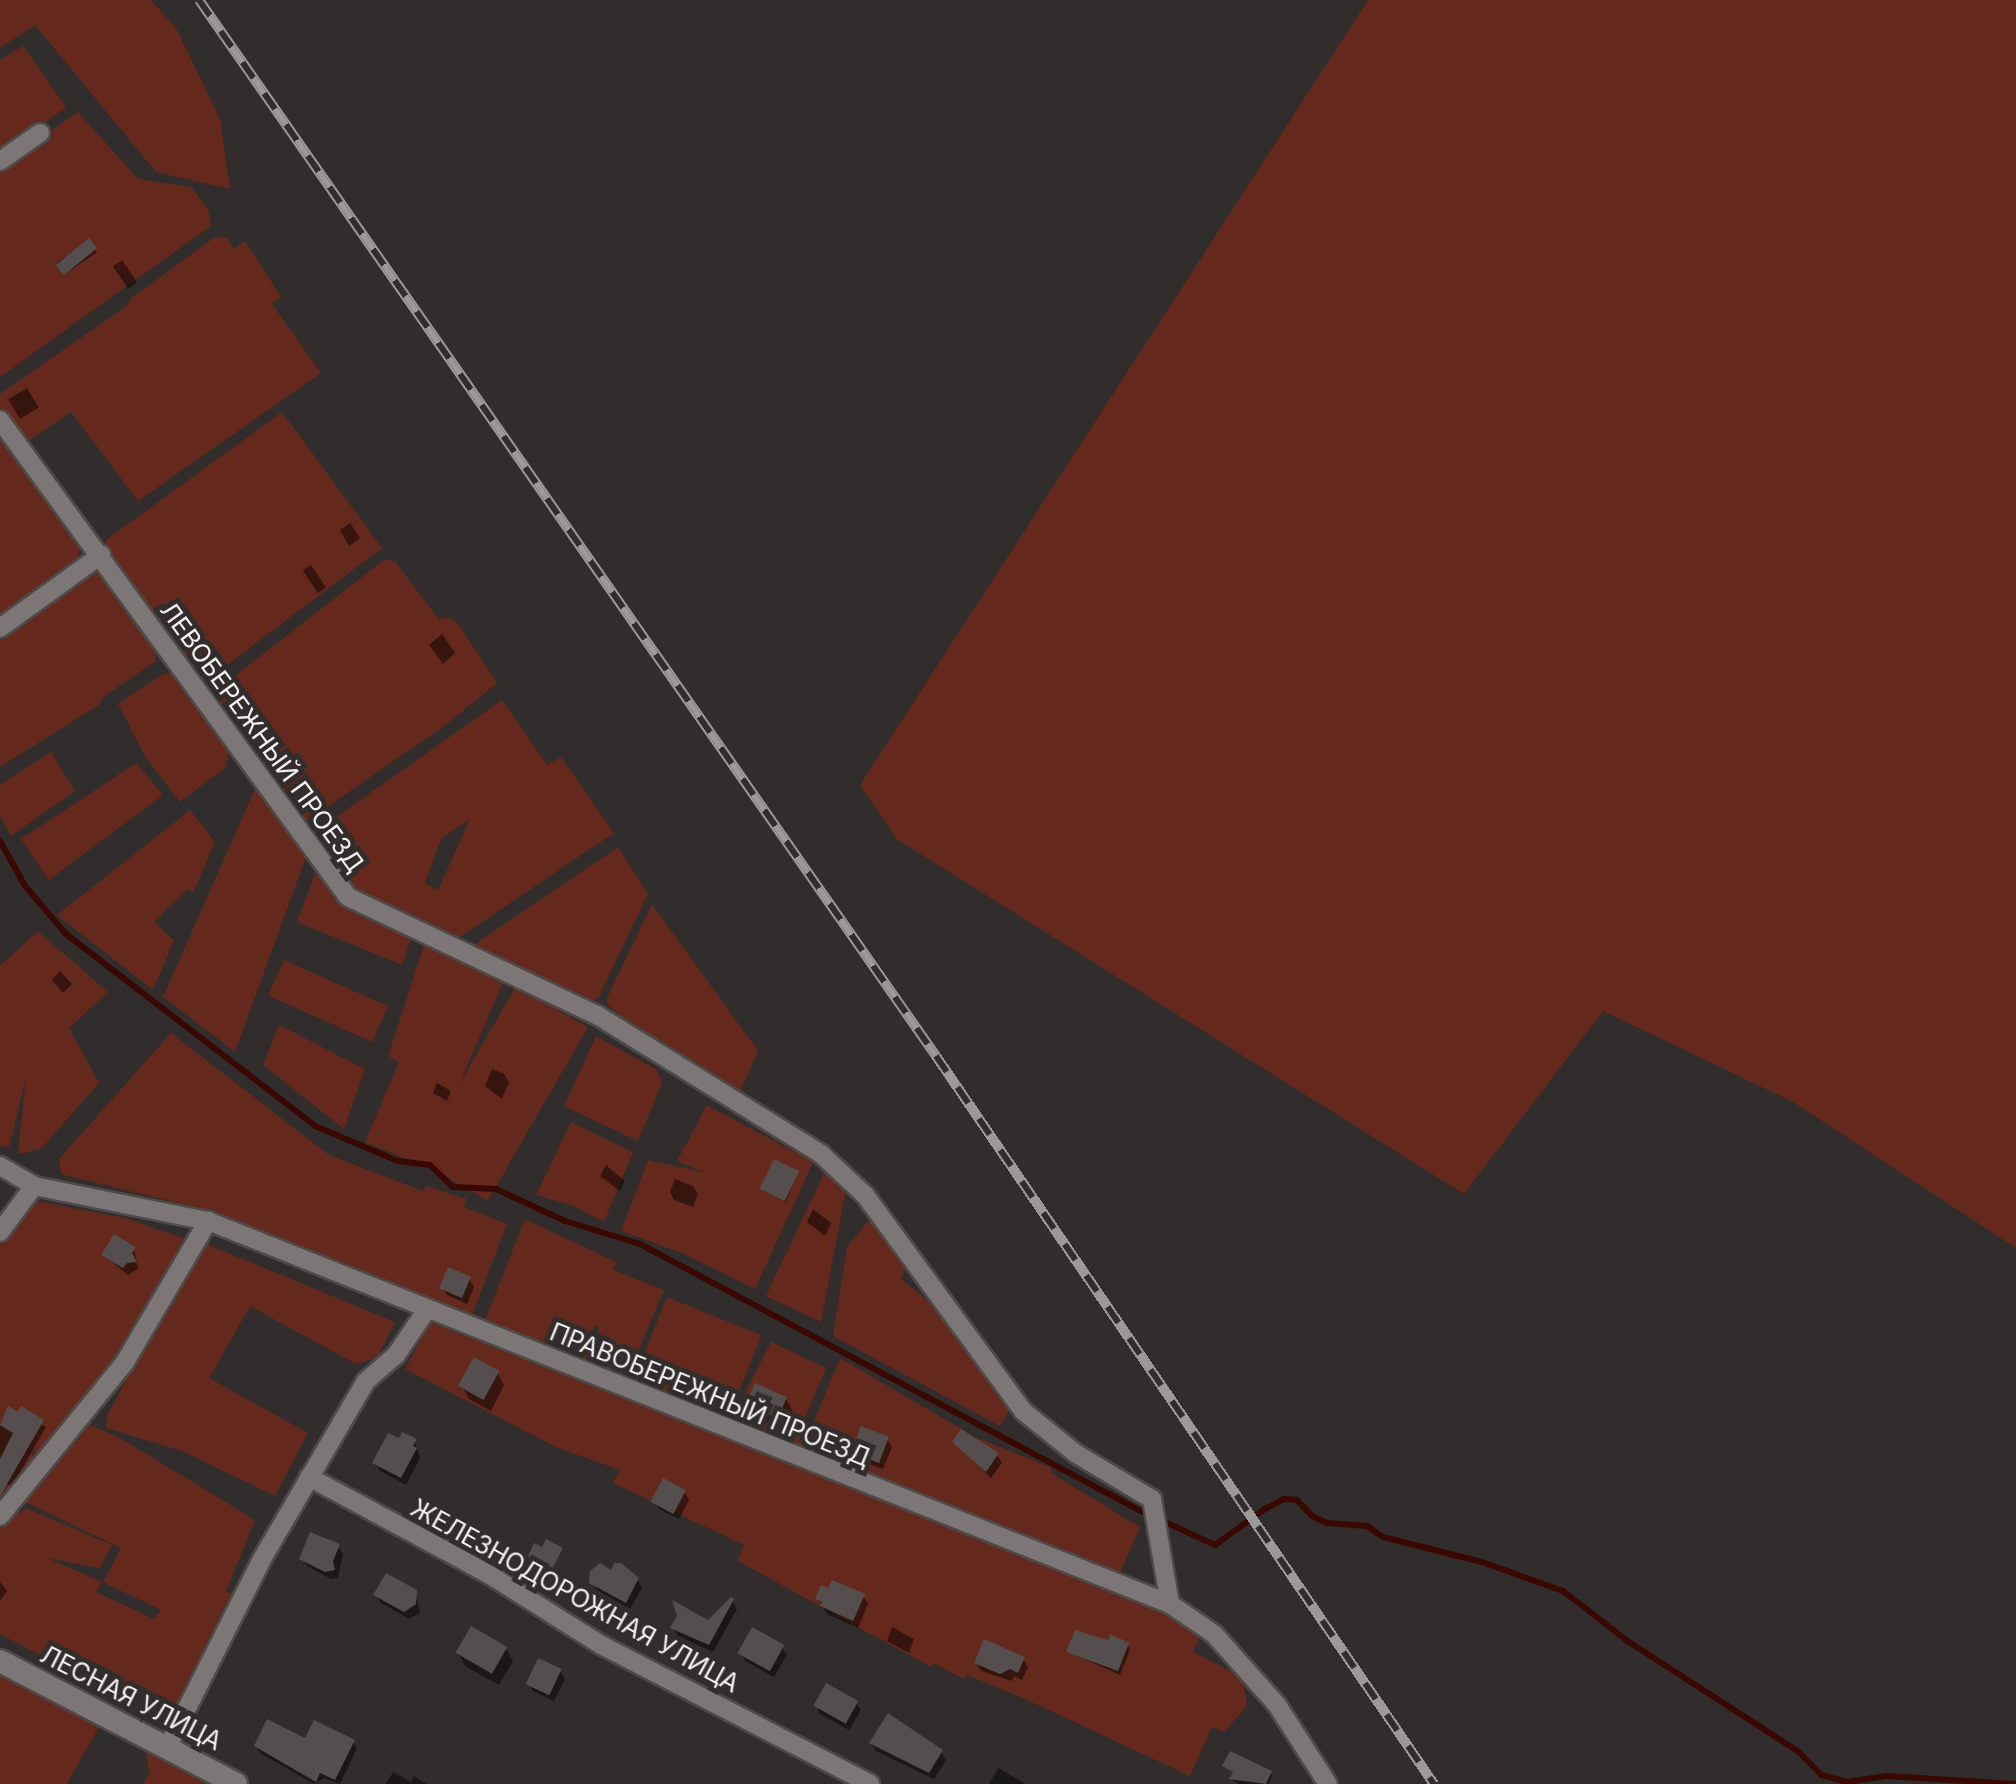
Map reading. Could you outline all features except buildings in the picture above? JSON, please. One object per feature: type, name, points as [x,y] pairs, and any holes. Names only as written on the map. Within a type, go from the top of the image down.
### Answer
[{"type":"street","points":[[0,162],[40,132]]},
{"type":"street","name":"ЛЕВОБЕРЕЖНЫЙ ПРОЕЗД","points":[[0,420],[348,897],[597,1015],[821,1154],[865,1196],[1023,1411],[1075,1453],[1152,1499],[1170,1604]]},
{"type":"street","points":[[0,628],[101,555]]},
{"type":"street","name":"ПРАВОБЕРЕЖНЫЙ ПРОЕЗД","points":[[0,1166],[34,1186],[208,1221],[1170,1604],[1214,1634],[1277,1705],[1328,1784]]},
{"type":"street","points":[[0,1232],[34,1186]]},
{"type":"street","points":[[0,1516],[125,1362],[208,1221]]},
{"type":"street","points":[[167,1748],[262,1559],[309,1477],[366,1381],[396,1355],[426,1311]]},
{"type":"street","name":"ЖЕЛЕЗНОДОРОЖНАЯ УЛИЦА","points":[[309,1477],[490,1575],[601,1645],[870,1784]]},
{"type":"street","name":"ЛЕСНАЯ УЛИЦА","points":[[0,1662],[236,1784]]},
{"type":"shaded area","points":[[0,0],[151,0],[176,28],[220,119],[230,189],[156,172],[35,25],[0,48]]},
{"type":"shaded area","points":[[1368,0],[2016,0],[2016,1248],[1793,1102],[1603,1011],[1464,1194],[898,840],[860,785]]},
{"type":"shaded area","points":[[23,46],[66,107],[0,156],[0,60]]},
{"type":"shaded area","points":[[78,112],[138,179],[191,187],[209,211],[211,226],[0,377],[0,167]]},
{"type":"shaded area","points":[[215,237],[227,238],[234,249],[245,241],[281,297],[272,304],[321,373],[138,501],[71,412],[25,443],[0,410],[0,394],[128,305],[130,299]]},
{"type":"shaded area","points":[[282,412],[382,548],[207,680],[198,680],[105,550],[106,540]]},
{"type":"shaded area","points":[[0,434],[80,544],[78,558],[0,619]]},
{"type":"shaded area","points":[[384,560],[395,561],[439,620],[445,617],[457,622],[497,683],[443,727],[301,825],[215,701],[218,689]]},
{"type":"shaded area","points":[[98,565],[156,651],[155,662],[103,697],[99,705],[0,767],[0,634]]},
{"type":"shaded area","points":[[175,673],[229,749],[226,767],[180,802],[146,758],[118,704],[163,674]]},
{"type":"shaded area","points":[[502,700],[547,765],[561,757],[614,833],[457,939],[349,887],[309,836]],"holes":[[[470,819],[438,890],[425,883],[441,839]]]},
{"type":"shaded area","points":[[51,752],[75,791],[11,836],[0,816],[0,785]]},
{"type":"shaded area","points":[[136,763],[163,795],[49,880],[21,839]]},
{"type":"shaded area","points":[[256,787],[306,857],[235,1052],[163,997]]},
{"type":"shaded area","points":[[190,810],[215,842],[193,893],[188,889],[154,922],[174,940],[153,990],[57,915]]},
{"type":"shaded area","points":[[618,847],[648,894],[598,998],[588,1001],[472,946]]},
{"type":"shaded area","points":[[316,871],[342,903],[412,936],[402,965],[297,922]]},
{"type":"shaded area","points":[[652,904],[758,1051],[739,1094],[636,1029],[608,1005],[606,1000]]},
{"type":"shaded area","points":[[38,931],[108,992],[69,1028],[99,1083],[41,1149],[18,1154],[26,1077],[9,1147],[0,1146],[0,966]]},
{"type":"shaded area","points":[[425,942],[504,980],[424,1166],[365,1142],[399,1062],[388,1056]]},
{"type":"shaded area","points":[[284,960],[388,1006],[372,1042],[268,996]]},
{"type":"shaded area","points":[[516,986],[588,1028],[488,1201],[416,1159]]},
{"type":"shaded area","points":[[279,1025],[365,1069],[344,1129],[263,1065]]},
{"type":"shaded area","points":[[171,1033],[329,1155],[423,1191],[426,1186],[467,1199],[464,1207],[507,1224],[471,1318],[206,1210],[61,1174],[59,1159]]},
{"type":"shaded area","points":[[596,1036],[657,1070],[662,1083],[638,1141],[564,1106]]},
{"type":"shaded area","points":[[707,1105],[813,1162],[755,1289],[682,1253],[621,1231],[648,1160],[706,1173],[677,1161]]},
{"type":"shaded area","points":[[571,1122],[633,1152],[604,1222],[574,1206],[536,1195]]},
{"type":"shaded area","points":[[826,1169],[846,1190],[821,1322],[766,1296]]},
{"type":"shaded area","points":[[37,1201],[125,1218],[183,1238],[174,1267],[140,1323],[43,1456],[1,1435],[40,1457],[0,1505],[0,1243]]},
{"type":"shaded area","points":[[872,1217],[907,1264],[901,1279],[954,1322],[1012,1405],[1000,1426],[833,1336],[847,1247]]},
{"type":"shaded area","points":[[525,1219],[616,1262],[613,1270],[664,1290],[627,1378],[484,1323]]},
{"type":"shaded area","points":[[204,1243],[395,1322],[377,1358],[356,1364],[250,1306],[209,1378],[308,1433],[275,1496],[182,1451],[106,1428],[107,1416],[136,1361]]},
{"type":"shaded area","points":[[667,1297],[762,1335],[728,1419],[633,1380]]},
{"type":"shaded area","points":[[430,1322],[1157,1610],[1199,1637],[1193,1652],[1243,1677],[1247,1706],[1224,1732],[1212,1727],[1190,1776],[1023,1698],[967,1675],[964,1679],[933,1663],[931,1667],[738,1561],[744,1545],[613,1483],[620,1470],[558,1448],[405,1369]]},
{"type":"shaded area","points":[[771,1342],[826,1368],[800,1430],[809,1433],[840,1358],[975,1437],[1052,1468],[1051,1473],[1140,1527],[1118,1577],[803,1450],[808,1436],[800,1448],[732,1418]]},
{"type":"shaded area","points":[[84,1422],[122,1439],[255,1520],[226,1591],[231,1594],[176,1705],[53,1648],[46,1658],[0,1634],[0,1526],[26,1508],[112,1545],[100,1568],[47,1558],[102,1582],[96,1592],[154,1619],[161,1610],[103,1582],[121,1548],[21,1500]]},
{"type":"shaded area","points":[[0,1676],[99,1727],[67,1784],[0,1784]]},
{"type":"shaded area","points":[[146,1751],[218,1784],[143,1784],[149,1774]]},
{"type":"waterway","points":[[0,841],[25,886],[66,934],[315,1126],[398,1161],[430,1165],[453,1187],[496,1189],[565,1221],[640,1244],[1139,1510],[1215,1545],[1265,1509],[1284,1499],[1297,1500],[1312,1516],[1327,1523],[1367,1526],[1383,1537],[1482,1562],[1563,1591],[1629,1642],[1799,1752],[1821,1775],[1848,1782],[1887,1776],[2015,1784]]},
{"type":"railway","points":[[199,0],[936,1056],[1434,1784]]}]
